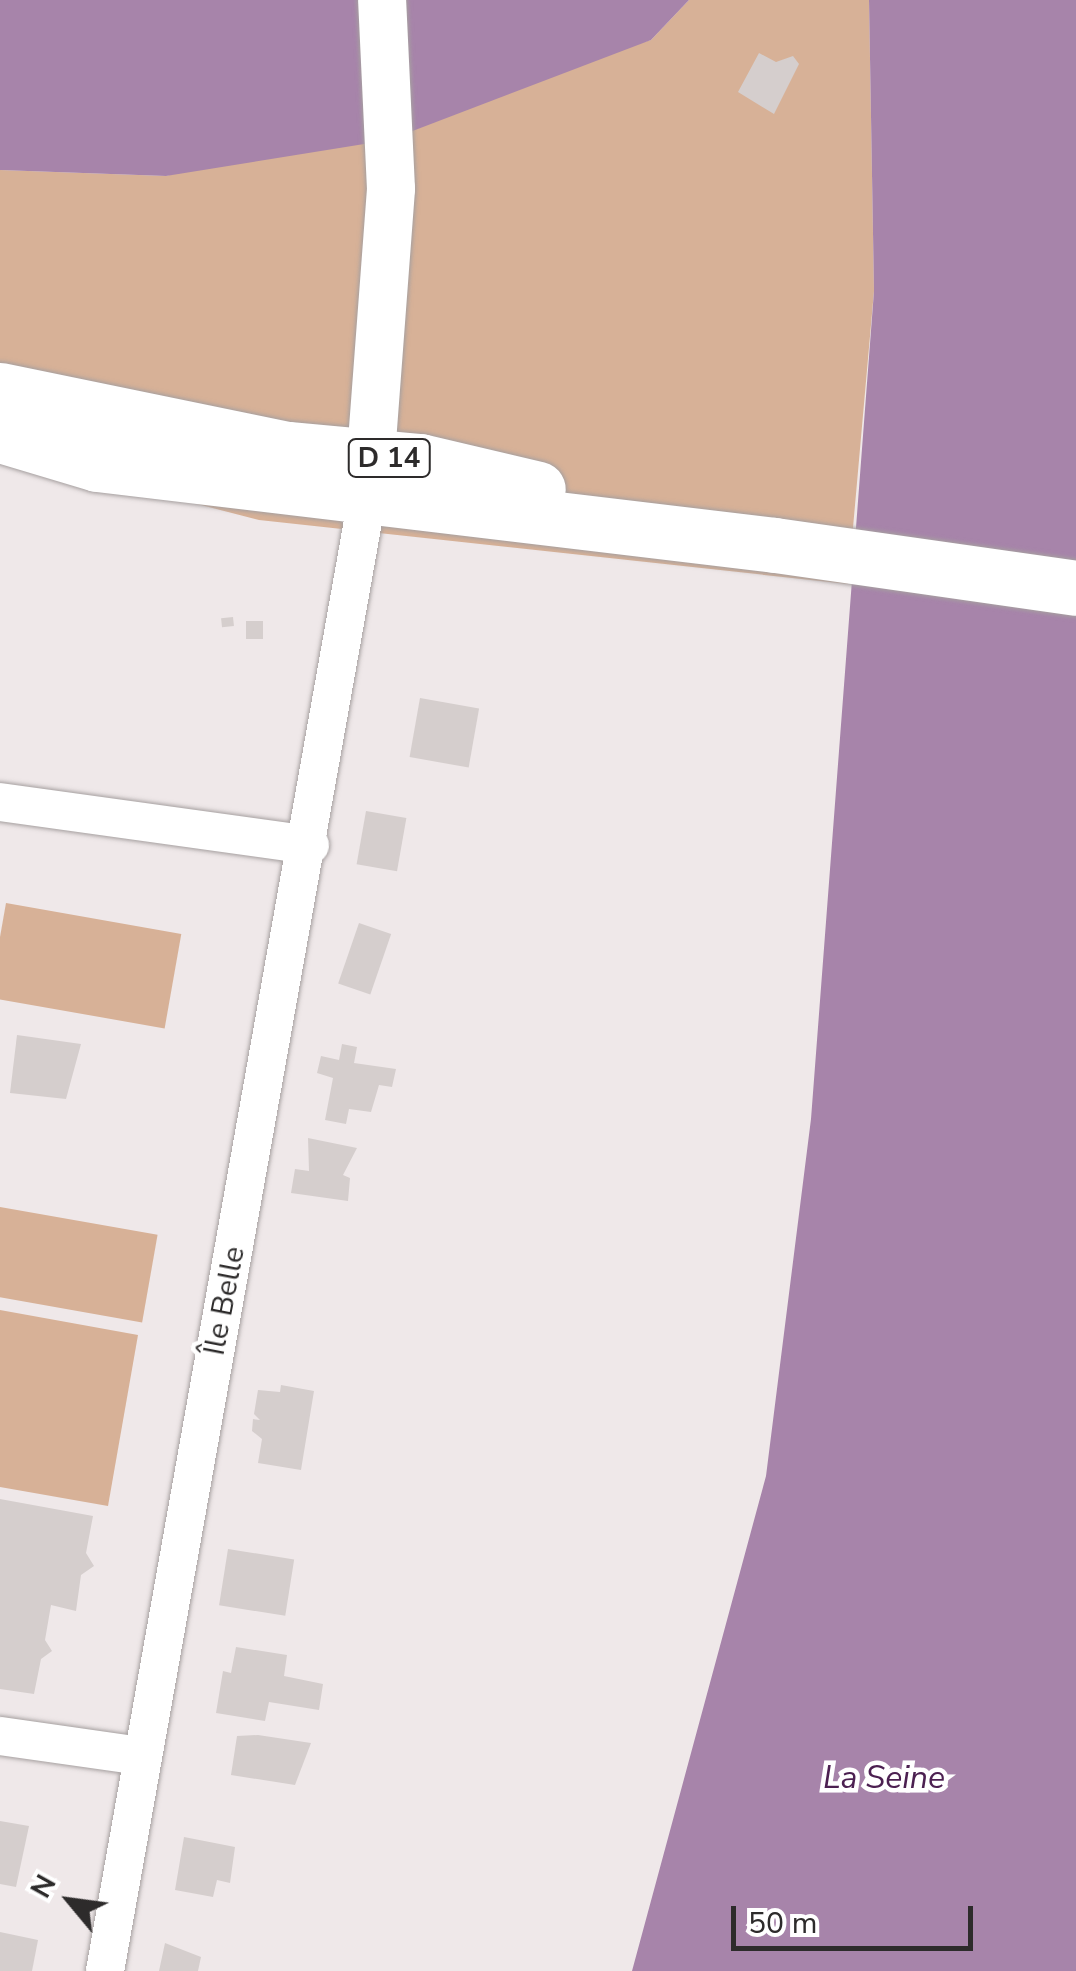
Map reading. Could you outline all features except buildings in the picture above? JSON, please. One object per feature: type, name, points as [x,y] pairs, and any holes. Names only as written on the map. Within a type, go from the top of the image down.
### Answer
[{"type":"main road","name":"D 14","points":[[0,390],[288,449],[370,478]]},
{"type":"main road","name":"D 14","points":[[0,435],[97,464],[370,478],[430,463],[774,545],[1076,588]]},
{"type":"street","points":[[370,478],[392,188],[382,0]]},
{"type":"street","name":"Île Belle","points":[[105,1971],[140,1756],[310,845],[370,478]]},
{"type":"street","points":[[0,802],[310,845]]},
{"type":"street","points":[[0,1736],[140,1756]]},
{"type":"shaded area","points":[[689,0],[869,0],[874,291],[848,584],[259,520],[0,453],[0,170],[166,176],[651,40]]},
{"type":"shaded area","points":[[6,903],[181,934],[165,1028],[0,999],[0,937]]},
{"type":"shaded area","points":[[0,1207],[158,1235],[142,1322],[0,1297]]},
{"type":"shaded area","points":[[0,1310],[138,1335],[108,1506],[0,1487]]},
{"type":"water","points":[[0,0],[689,0],[651,40],[389,140],[166,176],[0,170]]},
{"type":"water","name":"La Seine","points":[[869,0],[1076,0],[1076,1971],[632,1971],[766,1476],[811,1119],[874,291]]}]
